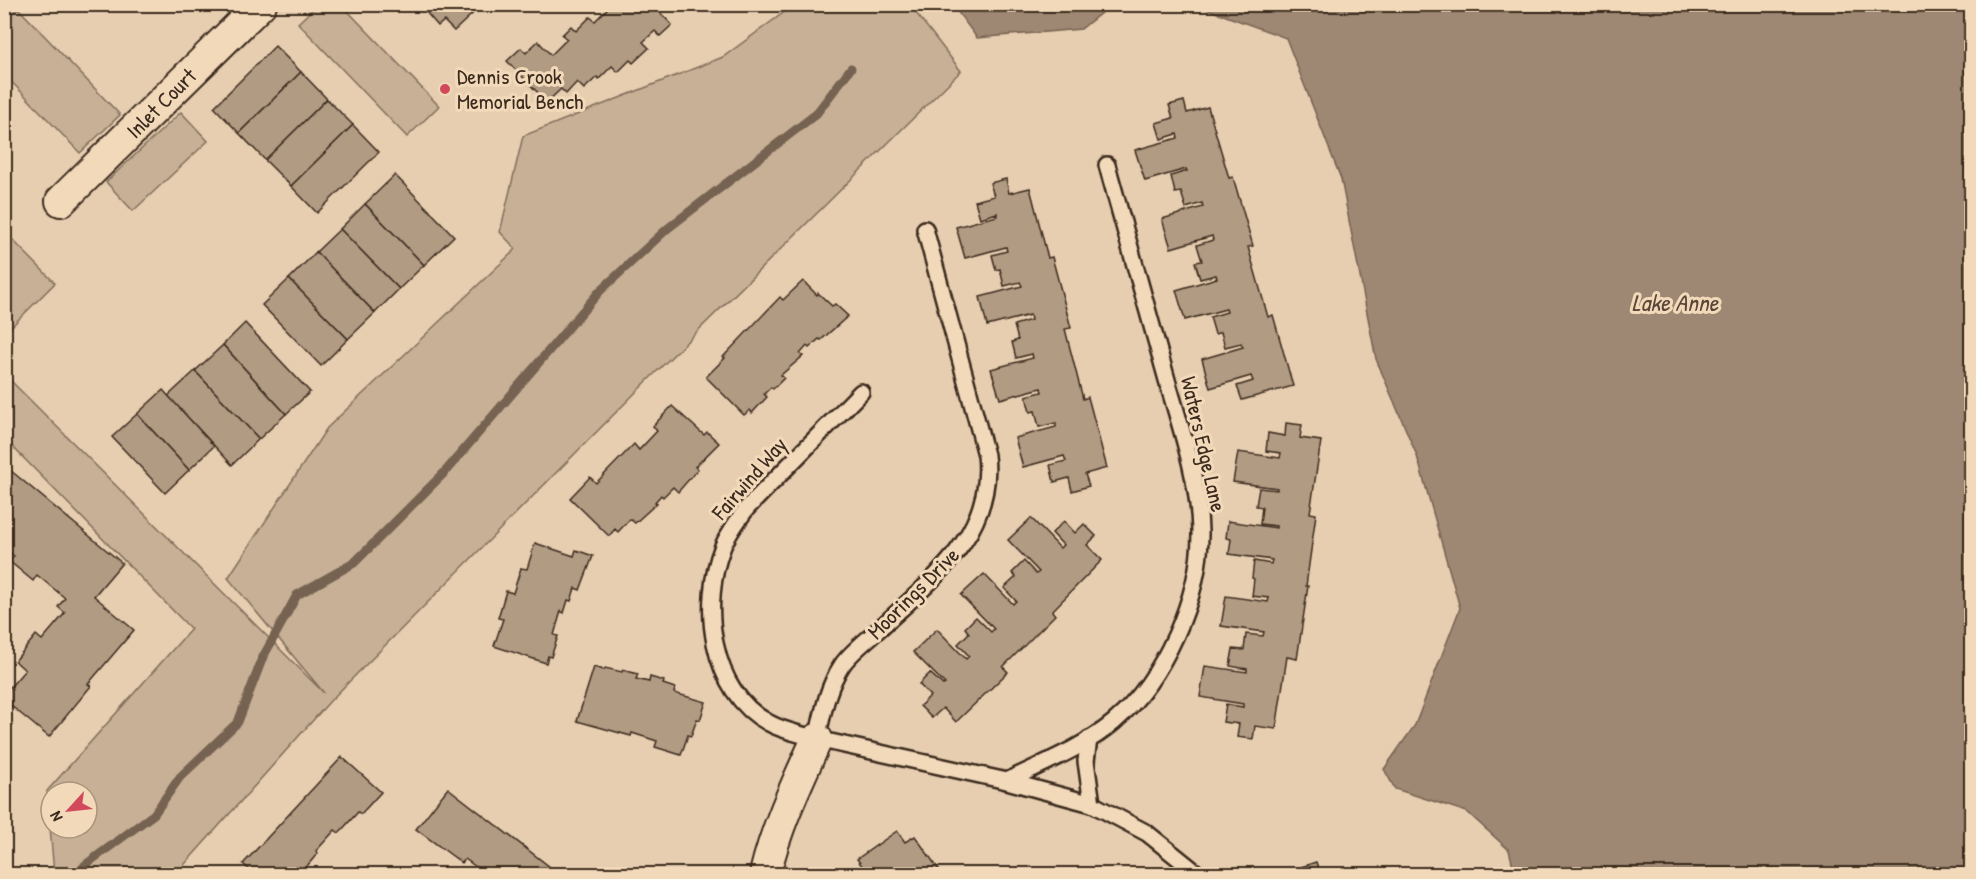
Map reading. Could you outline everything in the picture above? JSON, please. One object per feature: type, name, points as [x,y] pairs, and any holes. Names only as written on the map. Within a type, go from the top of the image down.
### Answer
[{"type":"street","name":"Inlet Court","points":[[61,201],[261,4]]},
{"type":"street","name":"Moorings Drive","points":[[765,874],[784,814],[817,739]]},
{"type":"lane","name":"Waters Edge Lane","points":[[1007,781],[1089,740],[1123,713],[1143,692],[1158,671],[1173,640],[1187,604],[1197,566],[1199,539],[1196,498],[1185,447],[1107,165]]},
{"type":"lane","name":"Moorings Drive","points":[[817,739],[829,689],[844,663],[959,550],[976,521],[986,490],[986,455],[925,229]]},
{"type":"lane","name":"Fairwind Way","points":[[817,739],[768,723],[747,706],[728,680],[713,633],[711,605],[714,577],[727,536],[747,508],[861,392]]},
{"type":"lane","points":[[817,739],[1007,781],[1092,804],[1147,833],[1198,874]]},
{"type":"lane","points":[[1089,740],[1086,761],[1092,804]]},
{"type":"shaded area","points":[[317,5],[342,5],[439,106],[407,137],[298,23]]},
{"type":"shaded area","points":[[794,5],[910,5],[961,71],[648,380],[331,700],[176,874],[54,874],[51,840],[99,840],[99,780],[57,780],[191,629],[5,439],[5,375],[324,693],[228,578],[327,428],[516,249],[500,232],[523,136],[723,57]]},
{"type":"shaded area","points":[[18,8],[120,115],[80,153],[5,75],[5,21]]},
{"type":"shaded area","points":[[181,112],[208,141],[133,211],[106,182]]},
{"type":"shaded area","points":[[5,232],[55,283],[5,333]]},
{"type":"water","points":[[965,5],[1191,5],[1106,9],[1081,29],[977,38],[957,11]]},
{"type":"water","name":"Lake Anne","points":[[1196,5],[1971,5],[1971,874],[1515,874],[1509,850],[1467,812],[1395,789],[1384,769],[1415,725],[1460,608],[1417,456],[1376,359],[1341,179],[1286,38]]},
{"type":"building","points":[[419,4],[483,4],[454,31],[444,21],[438,26]]},
{"type":"building","points":[[603,4],[652,4],[672,25],[660,36],[655,31],[643,42],[649,48],[633,63],[630,60],[618,72],[612,66],[584,89],[577,82],[566,94],[561,89],[547,102],[507,61],[521,48],[526,53],[538,41],[551,55],[567,39],[562,35],[571,26],[576,31],[590,17],[595,21],[607,9]]},
{"type":"building","points":[[275,46],[301,72],[239,133],[214,107]]},
{"type":"building","points":[[301,72],[327,99],[265,160],[239,133]]},
{"type":"building","points":[[327,99],[353,125],[291,186],[265,160]]},
{"type":"building","points":[[1184,101],[1187,113],[1208,107],[1229,178],[1233,177],[1253,246],[1248,247],[1268,317],[1273,315],[1293,386],[1242,400],[1237,386],[1253,381],[1251,376],[1210,388],[1202,359],[1243,347],[1241,343],[1225,347],[1221,332],[1215,334],[1210,317],[1227,312],[1226,309],[1185,320],[1176,290],[1217,278],[1216,275],[1200,279],[1195,262],[1202,261],[1197,245],[1213,240],[1212,236],[1171,248],[1162,219],[1203,207],[1202,203],[1186,208],[1181,192],[1175,193],[1171,176],[1187,171],[1186,169],[1145,181],[1135,150],[1178,138],[1177,134],[1161,139],[1156,123],[1173,118],[1169,105]]},
{"type":"building","points":[[353,125],[379,152],[317,213],[291,186]]},
{"type":"building","points":[[395,175],[454,236],[424,265],[365,204]]},
{"type":"building","points":[[1006,179],[1009,193],[1030,188],[1048,258],[1052,257],[1071,328],[1065,329],[1083,399],[1088,397],[1107,468],[1085,474],[1089,486],[1072,491],[1069,478],[1054,482],[1050,465],[1066,461],[1064,456],[1023,467],[1015,438],[1056,427],[1056,423],[1039,427],[1035,411],[1030,412],[1026,396],[1042,392],[1041,388],[1000,399],[991,369],[1033,358],[1032,354],[1016,358],[1012,342],[1018,340],[1014,325],[1031,320],[1030,315],[987,326],[980,297],[1022,286],[1020,282],[1004,286],[1000,269],[996,270],[992,255],[1007,251],[1006,247],[965,258],[956,227],[997,216],[997,213],[980,218],[975,201],[994,196],[990,183]]},
{"type":"building","points":[[365,204],[424,265],[399,289],[340,229]]},
{"type":"building","points":[[340,229],[399,289],[375,313],[316,252]]},
{"type":"building","points":[[316,252],[375,313],[348,339],[289,279]]},
{"type":"building","points":[[289,279],[348,339],[321,366],[262,305]]},
{"type":"building","points":[[803,281],[817,295],[818,293],[832,306],[835,304],[848,316],[821,340],[819,339],[809,348],[807,346],[800,354],[803,356],[781,375],[784,378],[764,394],[767,397],[752,413],[750,410],[744,415],[706,377],[780,297],[783,300]]},
{"type":"building","points":[[245,323],[310,392],[286,414],[223,345]]},
{"type":"building","points":[[223,345],[286,414],[259,439],[195,371]]},
{"type":"building","points":[[195,371],[259,439],[232,465],[168,396]]},
{"type":"building","points":[[163,390],[214,446],[189,470],[137,414]]},
{"type":"building","points":[[672,406],[704,435],[707,432],[719,443],[695,467],[698,469],[678,492],[673,487],[663,497],[661,495],[655,502],[657,503],[635,523],[630,519],[618,532],[615,529],[609,536],[570,498],[590,477],[596,483],[634,444],[639,450],[657,431],[653,426]]},
{"type":"building","points":[[137,414],[189,470],[165,493],[112,437]]},
{"type":"building","points":[[1286,423],[1302,425],[1300,438],[1321,441],[1310,513],[1316,514],[1297,659],[1287,657],[1276,729],[1255,726],[1253,739],[1237,737],[1239,724],[1223,722],[1226,704],[1243,707],[1243,704],[1200,697],[1205,666],[1247,672],[1247,669],[1230,666],[1233,649],[1244,650],[1246,634],[1263,636],[1264,632],[1221,626],[1226,596],[1268,602],[1269,598],[1252,596],[1254,579],[1252,578],[1254,561],[1271,564],[1272,560],[1229,554],[1231,539],[1226,538],[1228,521],[1276,528],[1276,526],[1260,524],[1262,507],[1256,506],[1259,488],[1277,490],[1277,488],[1233,482],[1238,452],[1280,458],[1281,453],[1266,451],[1268,433],[1285,436]]},
{"type":"building","points":[[4,465],[122,563],[94,596],[134,630],[88,684],[91,686],[49,737],[4,700],[4,694],[25,670],[15,661],[36,635],[42,640],[65,613],[58,607],[65,598],[37,575],[33,581],[9,561],[14,556],[4,548]]},
{"type":"building","points":[[1031,518],[1060,548],[1063,545],[1052,533],[1064,521],[1075,533],[1084,524],[1096,536],[1087,545],[1102,560],[1052,611],[1055,615],[1003,667],[1008,672],[956,722],[943,708],[932,718],[920,706],[930,696],[919,684],[930,673],[943,685],[945,684],[913,652],[937,629],[966,659],[969,656],[958,644],[969,633],[965,628],[976,617],[991,632],[994,629],[961,595],[984,574],[1013,604],[1016,601],[1004,588],[1016,577],[1012,573],[1024,561],[1036,574],[1039,572],[1008,540]]},
{"type":"building","points":[[535,543],[574,556],[576,550],[593,556],[580,590],[575,588],[564,613],[561,611],[554,635],[558,636],[551,657],[548,656],[546,663],[494,646],[503,619],[498,618],[506,591],[513,593],[521,568],[527,569]]},
{"type":"building","points":[[594,667],[638,674],[636,679],[649,682],[650,677],[664,681],[663,684],[675,688],[674,693],[706,702],[700,720],[697,719],[691,736],[688,735],[681,755],[655,747],[657,741],[577,721]]},
{"type":"building","points":[[342,757],[381,792],[339,833],[335,830],[316,851],[318,853],[302,874],[254,874],[243,864]]},
{"type":"building","points":[[448,788],[559,874],[486,874],[465,859],[462,863],[416,829]]},
{"type":"building","points":[[897,831],[905,842],[915,836],[942,874],[868,874],[857,859]]},
{"type":"building","points":[[1316,862],[1320,874],[1304,874],[1301,867]]},
{"type":"waterway","points":[[79,874],[85,865],[154,814],[180,777],[238,722],[263,657],[297,595],[354,563],[444,473],[600,291],[667,229],[816,114],[851,68]]},
{"type":"place","name":"Dennis Crook Memorial Bench","points":[[445,89]]}]
